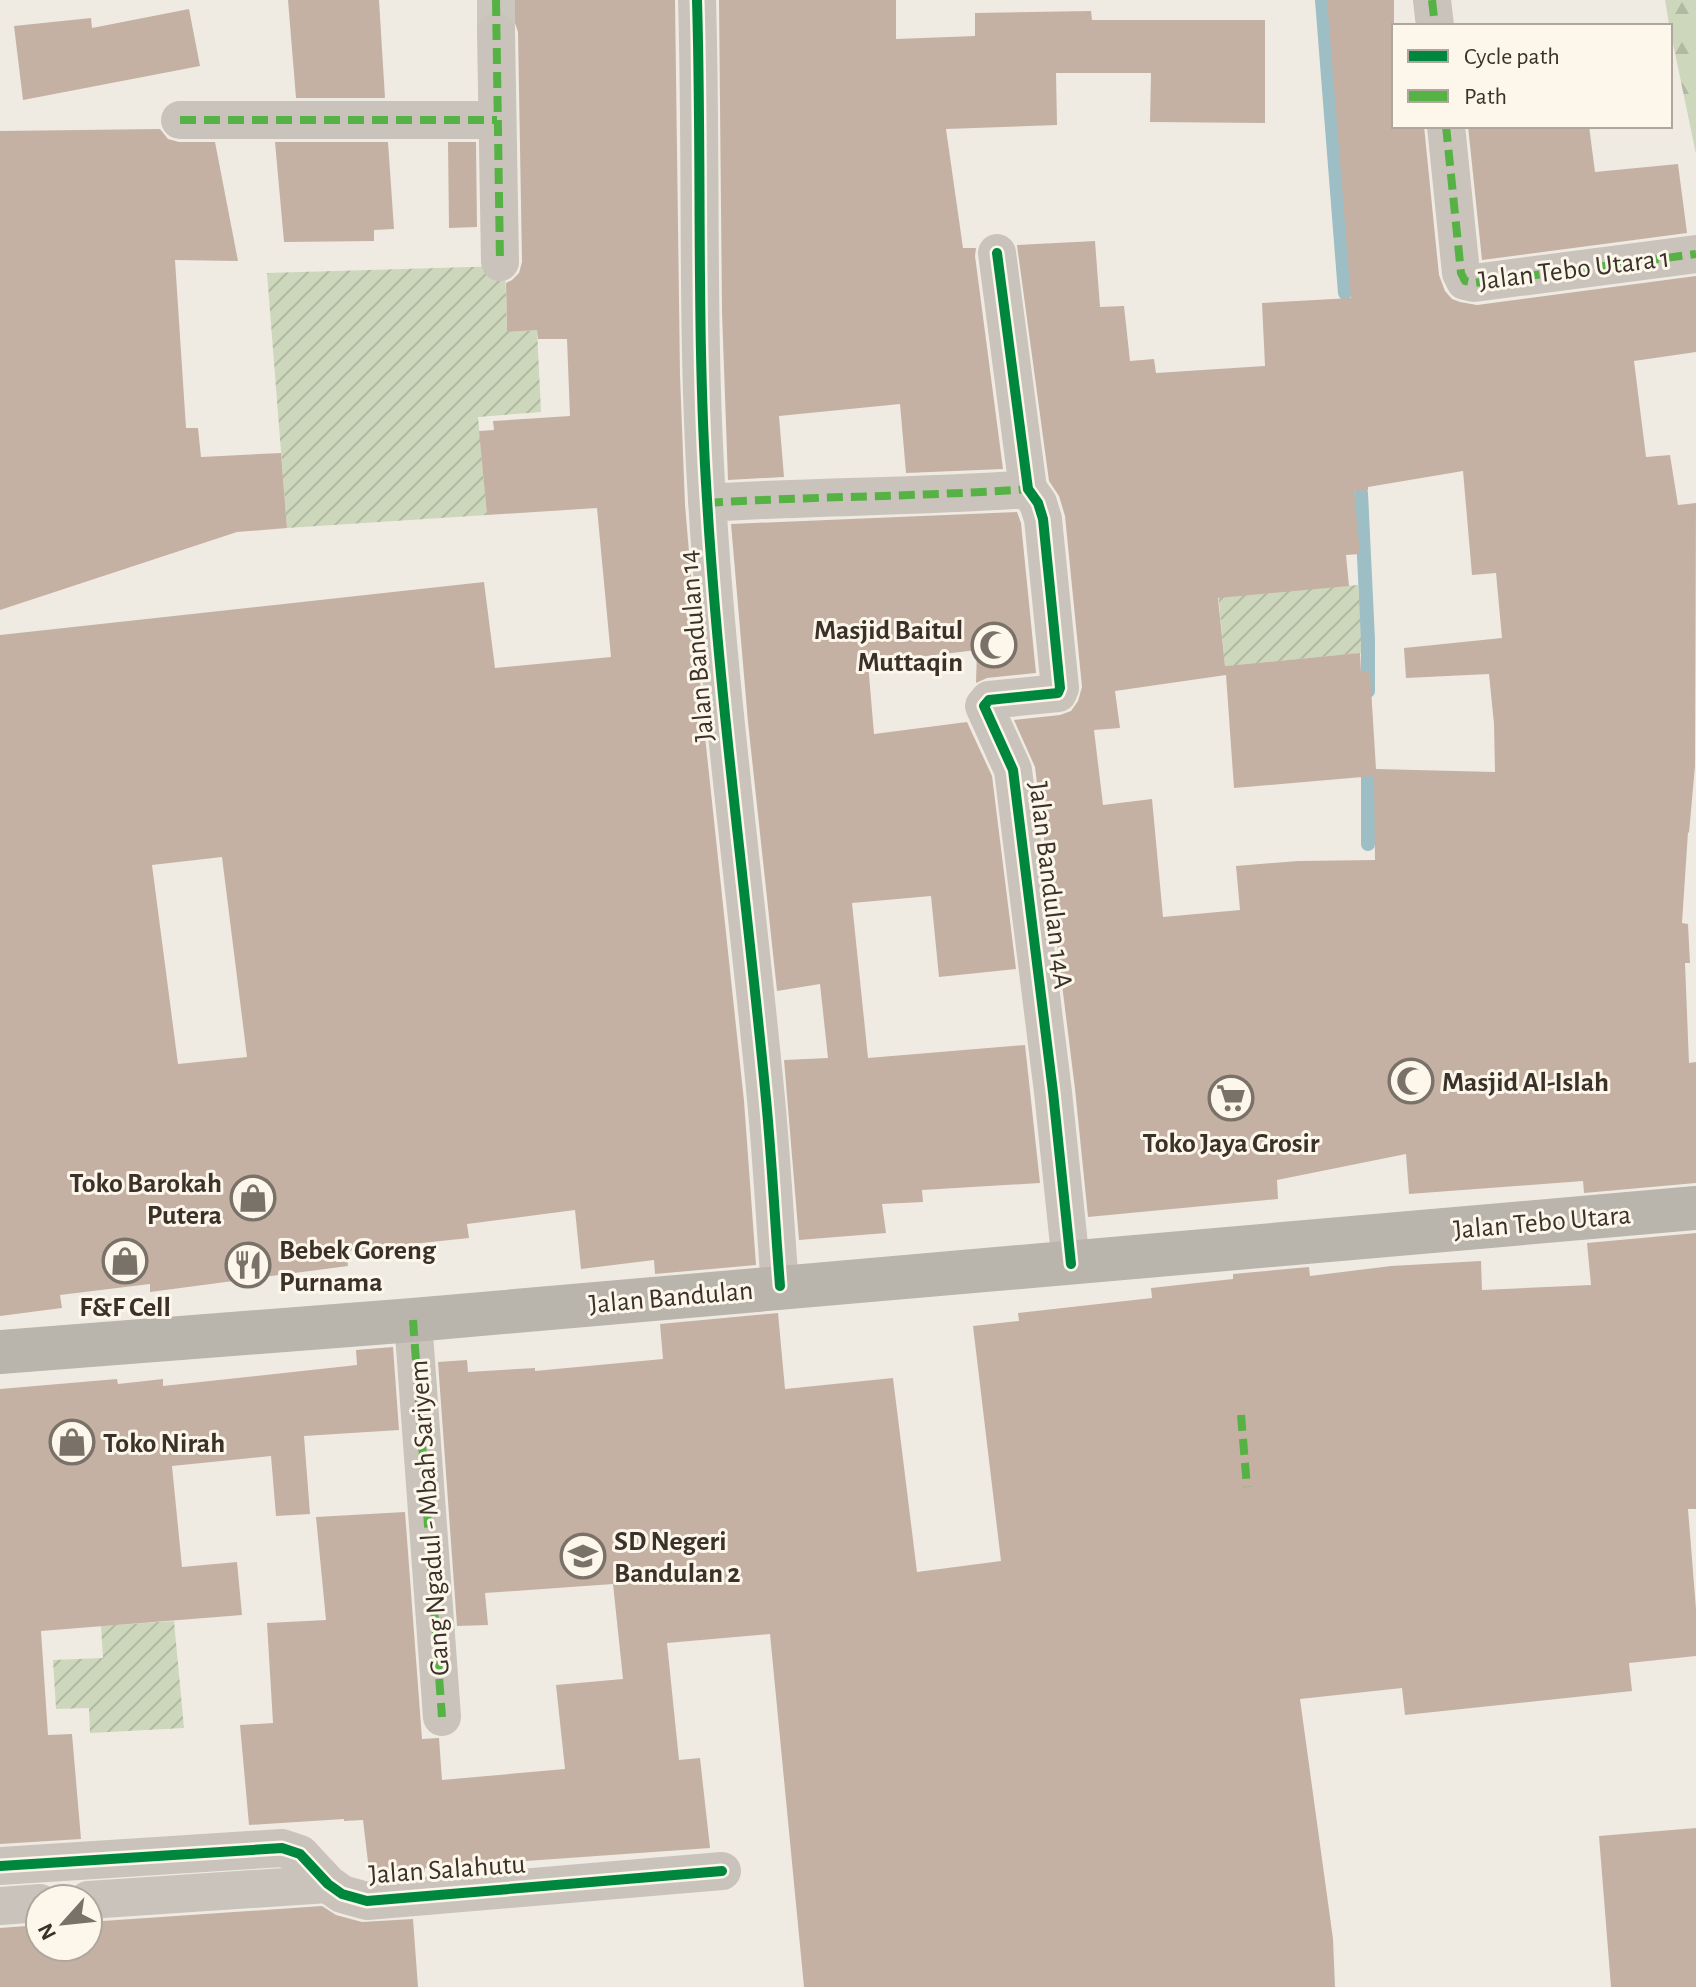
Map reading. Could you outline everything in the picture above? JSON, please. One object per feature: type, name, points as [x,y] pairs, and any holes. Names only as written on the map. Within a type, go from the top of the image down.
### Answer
[{"type":"main road","name":"Jalan Tebo Utara","points":[[1389,1234],[1696,1208]]},
{"type":"main road","name":"Jalan Bandulan","points":[[0,1352],[413,1320],[1389,1234]]},
{"type":"street","name":"Jalan Bandulan 14","points":[[697,0],[701,149],[699,308],[707,503],[727,745],[766,1098],[780,1286]]},
{"type":"street","points":[[1432,0],[1435,24]]},
{"type":"street","points":[[496,32],[500,262]]},
{"type":"street","points":[[180,120],[497,120]]},
{"type":"street","name":"Jalan Tebo Utara 1","points":[[1446,128],[1461,273],[1465,281],[1474,283],[1696,254]]},
{"type":"street","name":"Jalan Bandulan 14A","points":[[997,253],[1028,489],[1038,503],[1043,519],[1060,688],[1058,693],[989,700],[984,706],[1013,770],[1071,1264]]},
{"type":"street","points":[[707,503],[1028,489]]},
{"type":"street","name":"Gang Ngadul - Mbah Sariyem","points":[[413,1320],[442,1717]]},
{"type":"street","name":"Jalan Salahutu","points":[[0,1866],[282,1848],[300,1854],[328,1884],[342,1894],[367,1901],[722,1871]]},
{"type":"street","name":"Jalan Salahutu","points":[[104,1899],[328,1884]]},
{"type":"street","points":[[0,1906],[24,1904]]},
{"type":"green space","points":[[1665,0],[1696,0],[1696,154],[1672,38],[1672,24],[1669,24]]},
{"type":"green space","points":[[505,266],[507,332],[537,330],[541,412],[478,417],[487,515],[287,528],[267,273]]},
{"type":"green space","points":[[1358,585],[1363,653],[1225,666],[1218,592]]},
{"type":"green space","points":[[174,1621],[184,1728],[90,1733],[89,1708],[56,1709],[53,1660],[103,1658],[101,1626]]},
{"type":"building","points":[[288,0],[379,0],[385,98],[296,98]]},
{"type":"building","points":[[504,0],[675,0],[680,375],[685,505],[704,727],[744,1101],[756,1265],[655,1274],[654,1260],[581,1269],[575,1210],[467,1224],[469,1238],[346,1251],[348,1266],[150,1292],[150,1284],[60,1295],[62,1308],[0,1316],[0,635],[484,582],[495,668],[611,657],[597,508],[487,515],[479,431],[494,430],[493,421],[570,416],[567,339],[538,339],[537,330],[507,332],[506,283],[519,273],[522,262],[518,32],[514,20],[504,12]],"holes":[[[222,857],[247,1057],[178,1064],[152,865]]]},
{"type":"building","points":[[719,0],[896,0],[896,39],[975,36],[975,13],[1091,11],[1092,20],[1265,20],[1265,123],[1150,122],[1151,73],[1056,73],[1057,125],[946,129],[963,248],[976,248],[1003,469],[906,473],[900,404],[779,416],[784,477],[728,480],[722,312]]},
{"type":"building","points":[[1327,0],[1394,0],[1392,128],[1424,128],[1439,275],[1452,299],[1477,305],[1696,276],[1696,352],[1634,361],[1646,457],[1670,455],[1678,505],[1696,503],[1695,766],[1682,923],[1688,924],[1690,963],[1685,963],[1689,1063],[1696,1062],[1696,1183],[1584,1193],[1583,1181],[1409,1194],[1406,1154],[1277,1180],[1278,1199],[1088,1217],[1035,767],[1014,720],[1071,711],[1082,687],[1065,516],[1059,496],[1049,481],[1017,245],[1095,241],[1100,307],[1124,306],[1130,361],[1154,359],[1156,373],[1265,366],[1262,303],[1351,298]],"holes":[[[1463,471],[1472,575],[1496,573],[1502,638],[1404,648],[1406,678],[1489,674],[1495,772],[1376,769],[1370,672],[1361,672],[1360,653],[1225,666],[1218,598],[1349,586],[1346,555],[1360,554],[1354,491]],[[1226,675],[1234,788],[1374,776],[1375,860],[1236,866],[1240,910],[1163,917],[1152,799],[1103,805],[1094,730],[1120,728],[1115,691]]]},
{"type":"building","points":[[189,9],[200,66],[23,100],[14,26],[91,18],[92,28]]},
{"type":"building","points":[[1468,128],[1589,128],[1595,172],[1678,164],[1687,233],[1482,260]]},
{"type":"building","points":[[160,129],[168,139],[179,142],[215,142],[238,261],[175,260],[186,428],[198,428],[201,457],[281,453],[287,528],[237,532],[0,610],[0,131]]},
{"type":"building","points":[[275,142],[388,142],[394,229],[374,230],[374,241],[284,242]]},
{"type":"building","points":[[448,142],[476,142],[477,227],[449,228]]},
{"type":"building","points":[[1017,512],[1021,523],[1036,673],[987,678],[976,683],[977,650],[868,663],[874,734],[967,722],[992,776],[1016,969],[939,977],[931,896],[852,903],[868,1058],[1025,1045],[1040,1183],[922,1190],[923,1202],[882,1204],[886,1233],[799,1240],[784,1060],[828,1058],[820,984],[777,991],[748,722],[731,524]]},
{"type":"building","points":[[1696,1233],[1696,1509],[1688,1509],[1696,1609],[1696,1656],[1629,1663],[1632,1691],[1405,1715],[1402,1688],[1300,1699],[1333,1939],[1335,1987],[804,1987],[770,1634],[667,1643],[679,1760],[700,1758],[710,1848],[425,1868],[425,1872],[410,1875],[370,1879],[363,1820],[249,1825],[240,1725],[273,1723],[267,1623],[326,1620],[316,1517],[405,1512],[422,1739],[439,1738],[442,1780],[565,1769],[556,1685],[623,1679],[613,1584],[485,1593],[488,1625],[457,1626],[438,1362],[467,1360],[468,1372],[535,1368],[535,1371],[663,1359],[660,1324],[778,1313],[785,1389],[893,1378],[917,1572],[1001,1561],[973,1326],[1019,1321],[1018,1313],[1152,1298],[1151,1288],[1233,1279],[1233,1274],[1309,1267],[1310,1276],[1391,1266],[1481,1261],[1482,1290],[1591,1285],[1587,1243]]},
{"type":"building","points":[[393,1347],[399,1430],[304,1436],[310,1514],[276,1516],[271,1456],[172,1466],[182,1567],[237,1562],[242,1615],[41,1631],[48,1735],[72,1734],[81,1839],[0,1844],[0,1389],[117,1379],[118,1384],[163,1379],[163,1386],[357,1365],[356,1350]]},
{"type":"building","points":[[1696,1828],[1696,1987],[1611,1987],[1599,1836]]},
{"type":"building","points":[[322,1906],[336,1915],[362,1922],[413,1919],[418,1987],[0,1987],[0,1928],[24,1926],[24,1963],[104,1963],[104,1921]]},
{"type":"waterway","points":[[1322,0],[1345,293]]},
{"type":"waterway","points":[[1361,493],[1368,691]]},
{"type":"waterway","points":[[1368,760],[1368,844]]},
{"type":"tunnel","points":[[496,0],[496,32]]},
{"type":"marked path","points":[[496,0],[500,262]]},
{"type":"marked path","points":[[1432,0],[1435,24]]},
{"type":"marked path","points":[[180,120],[497,120]]},
{"type":"marked path","points":[[1446,128],[1461,273],[1465,281],[1474,283],[1696,254]]},
{"type":"marked path","points":[[707,503],[1028,489]]},
{"type":"marked path","points":[[413,1320],[442,1717]]},
{"type":"marked path","points":[[1241,1415],[1247,1487]]},
{"type":"cycle path","points":[[697,0],[702,374],[707,499],[726,724],[766,1099],[780,1286]]},
{"type":"cycle path","points":[[997,253],[1028,489],[1038,503],[1043,519],[1060,688],[1058,693],[989,700],[984,706],[1013,770],[1071,1264]]},
{"type":"cycle path","points":[[0,1866],[282,1848],[300,1854],[328,1884],[342,1894],[367,1901],[722,1871]]},
{"type":"place","name":"Masjid Baitul Muttaqin","points":[[994,645]]},
{"type":"place","name":"Masjid Al-Islah","points":[[1411,1081]]},
{"type":"place","name":"Toko Jaya Grosir","points":[[1231,1098]]},
{"type":"place","name":"Toko Barokah Putera","points":[[253,1198]]},
{"type":"place","name":"F&F Cell","points":[[125,1261]]},
{"type":"place","name":"Bebek Goreng Purnama","points":[[248,1265]]},
{"type":"place","name":"Toko Nirah","points":[[72,1442]]},
{"type":"place","name":"SD Negeri Bandulan 2","points":[[583,1556]]}]
